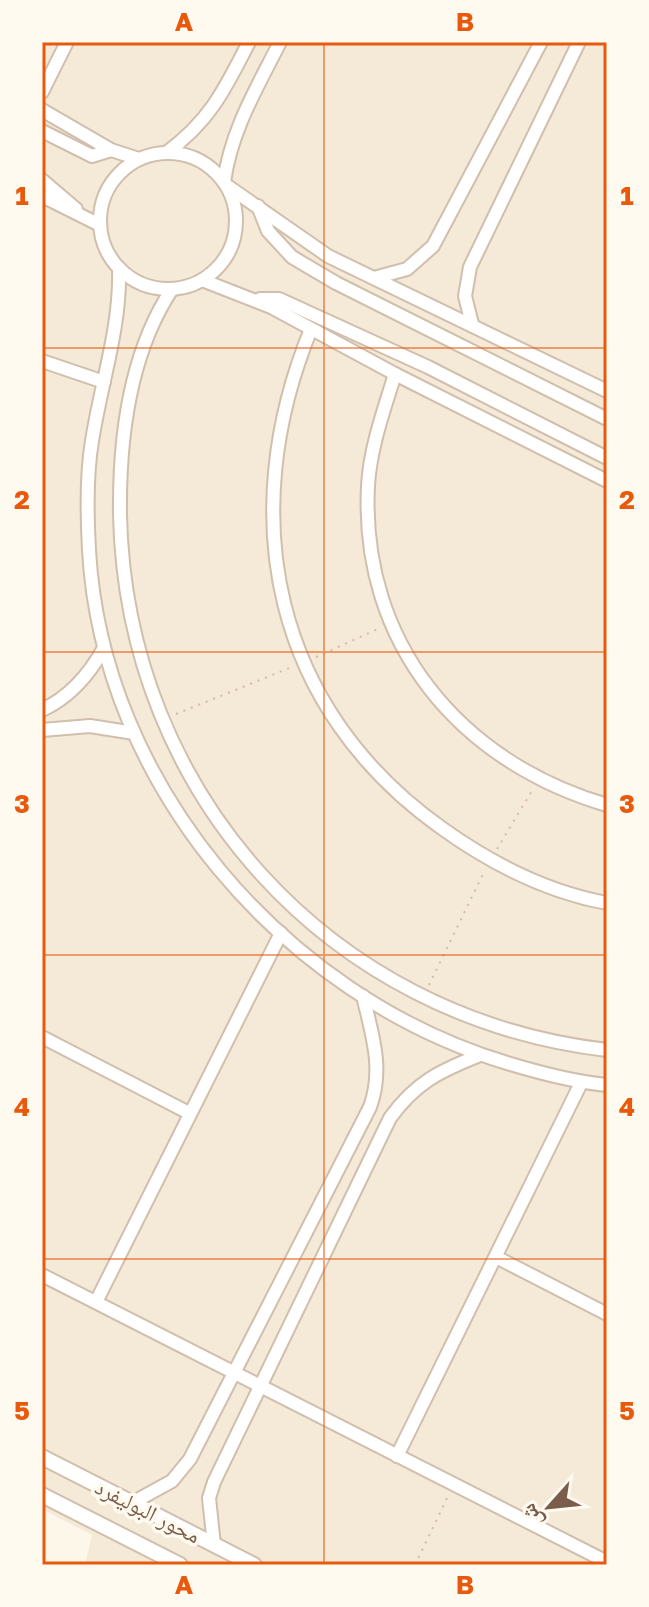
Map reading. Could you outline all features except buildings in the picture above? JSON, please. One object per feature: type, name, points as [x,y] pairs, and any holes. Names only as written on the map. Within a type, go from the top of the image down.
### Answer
[{"type":"street","points":[[42,92],[67,42]]},
{"type":"street","points":[[166,153],[188,137],[207,117],[249,42]]},
{"type":"street","points":[[280,42],[232,141],[225,183],[235,211],[234,238],[228,255],[217,269],[202,280],[172,289],[143,284],[119,268],[103,240],[100,225],[101,209],[114,179],[139,159],[166,153],[193,157],[215,171],[225,183],[328,256],[607,391]]},
{"type":"street","points":[[373,278],[407,269],[433,246],[541,42]]},
{"type":"street","points":[[472,324],[465,296],[470,267],[579,42]]},
{"type":"street","points":[[42,110],[111,150],[139,159]]},
{"type":"street","points":[[42,131],[92,156],[111,150]]},
{"type":"street","points":[[42,180],[73,205],[79,214]]},
{"type":"street","points":[[42,196],[100,225]]},
{"type":"street","points":[[257,204],[268,231],[292,257],[336,283],[607,419]]},
{"type":"street","points":[[119,268],[118,311],[91,443],[89,553],[104,648],[134,733],[177,813],[209,858],[245,900],[328,973],[363,996],[423,1030],[480,1055],[581,1083],[607,1085]]},
{"type":"street","points":[[202,280],[252,299],[607,481]]},
{"type":"street","points":[[172,289],[144,343],[131,392],[123,441],[121,541],[126,590],[137,639],[162,720],[191,780],[222,829],[257,871],[327,936],[367,964],[424,997],[508,1030],[542,1040],[607,1050]]},
{"type":"street","points":[[252,299],[279,299],[428,367],[607,458]]},
{"type":"street","points":[[311,329],[284,406],[273,480],[275,542],[281,591],[303,663],[324,704],[380,778],[414,809],[490,860],[542,885],[607,903]]},
{"type":"street","points":[[42,361],[104,382]]},
{"type":"street","points":[[395,374],[377,436],[368,483],[368,531],[376,578],[392,623],[417,672],[451,715],[492,751],[579,797],[607,805]]},
{"type":"street","points":[[42,710],[68,695],[82,681],[104,648]]},
{"type":"street","points":[[42,730],[90,726],[134,733]]},
{"type":"street","points":[[96,1302],[281,933]]},
{"type":"street","points":[[132,1503],[160,1489],[183,1470],[375,1093],[378,1064],[363,996]]},
{"type":"street","points":[[42,1037],[189,1113]]},
{"type":"street","points":[[214,1545],[209,1498],[214,1482],[390,1118],[418,1086],[435,1074],[480,1055]]},
{"type":"street","points":[[397,1456],[581,1083]]},
{"type":"street","points":[[496,1257],[607,1314]]},
{"type":"street","points":[[42,1275],[607,1562]]},
{"type":"street","name":"محور البوليفرد","points":[[42,1457],[254,1565]]},
{"type":"street","name":"محور البوليفرد","points":[[42,1495],[180,1565]]},
{"type":"path","points":[[162,720],[392,623]]},
{"type":"path","points":[[424,997],[490,860],[539,778]]},
{"type":"path","points":[[415,1565],[454,1484]]},
{"type":"shaded area","points":[[42,42],[607,42],[607,1565],[85,1565],[92,1535],[42,1509]]}]
